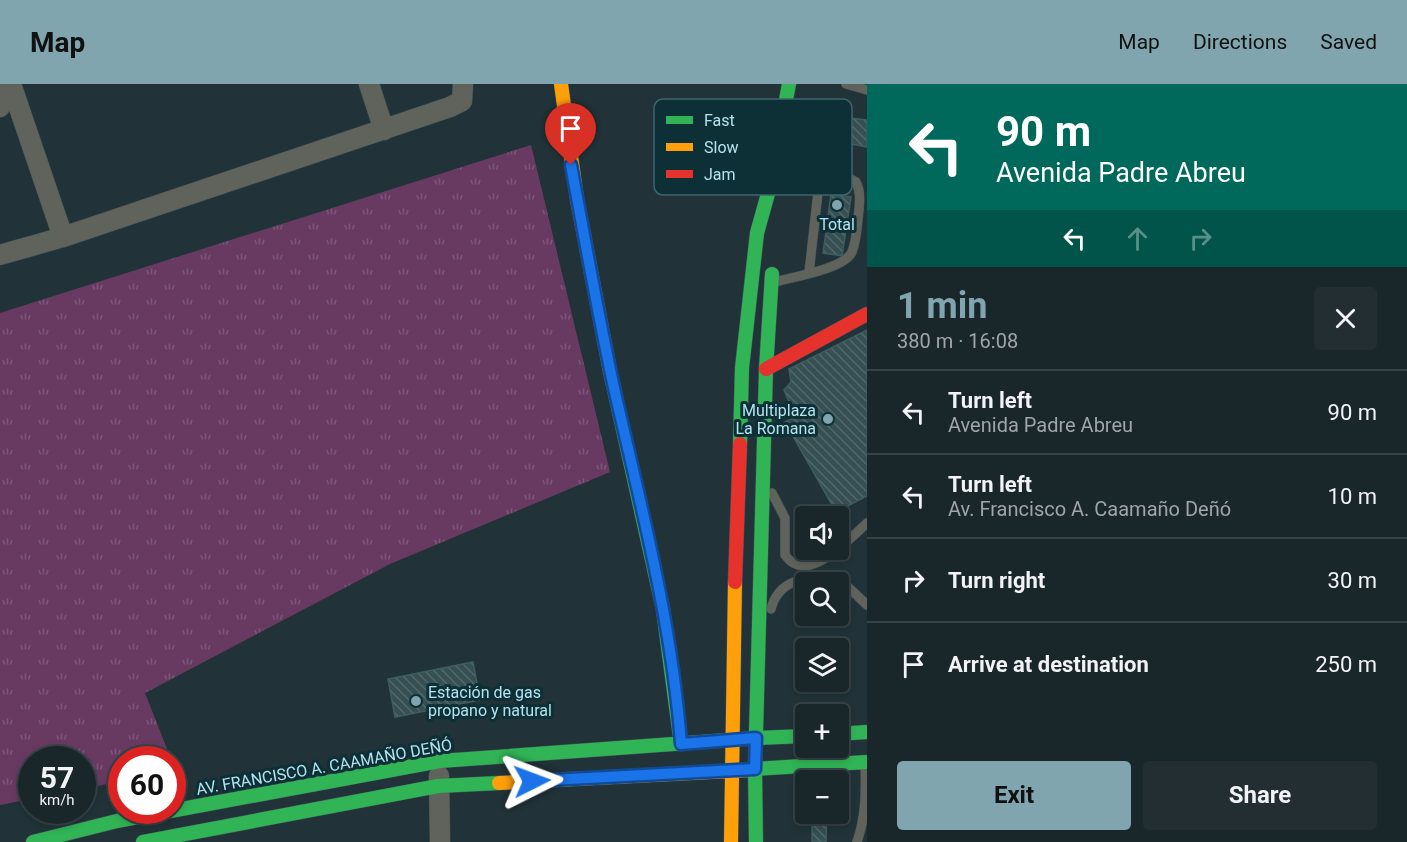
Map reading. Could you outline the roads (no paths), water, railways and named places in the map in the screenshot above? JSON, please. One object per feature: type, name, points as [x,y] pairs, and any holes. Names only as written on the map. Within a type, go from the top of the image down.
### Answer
[{"type":"main road","points":[[561,84],[567,144],[585,241],[614,386],[648,533],[677,684],[681,744]]},
{"type":"main road","points":[[786,99],[789,84]]},
{"type":"main road","points":[[731,842],[730,772],[742,368],[757,233],[768,195]]},
{"type":"main road","points":[[769,195],[772,225]]},
{"type":"main road","points":[[756,842],[755,769],[766,369],[772,260]]},
{"type":"main road","points":[[766,369],[867,314]]},
{"type":"main road","points":[[849,733],[867,732]]},
{"type":"main road","name":"AV. FRANCISCO A. CAAMAÑO DEÑÓ","points":[[33,842],[117,821],[440,761],[731,739],[795,736]]},
{"type":"main road","points":[[143,842],[438,786],[730,772],[866,762]]},
{"type":"street","points":[[0,107],[11,84]]},
{"type":"street","points":[[11,84],[63,237]]},
{"type":"street","points":[[369,84],[384,130]]},
{"type":"street","points":[[0,255],[63,237],[384,130],[462,101],[463,84]]},
{"type":"street","points":[[440,761],[438,786],[440,842]]},
{"type":"lane","points":[[846,84],[867,90]]},
{"type":"lane","points":[[771,283],[846,260],[852,252],[860,199],[856,182],[852,180]]},
{"type":"lane","points":[[808,273],[817,195]]},
{"type":"lane","points":[[764,477],[785,518],[785,555],[796,564],[813,564],[830,557],[867,523]]},
{"type":"lane","points":[[759,632],[770,616],[777,593],[783,586],[795,582]]},
{"type":"lane","points":[[849,588],[867,605]]},
{"type":"lane","points":[[857,842],[862,826],[866,796],[866,762]]},
{"type":"place","name":"Total","points":[[837,205]]},
{"type":"place","name":"Multiplaza La Romana","points":[[828,419]]},
{"type":"place","name":"Estación de gas propano y natural","points":[[416,701]]}]
